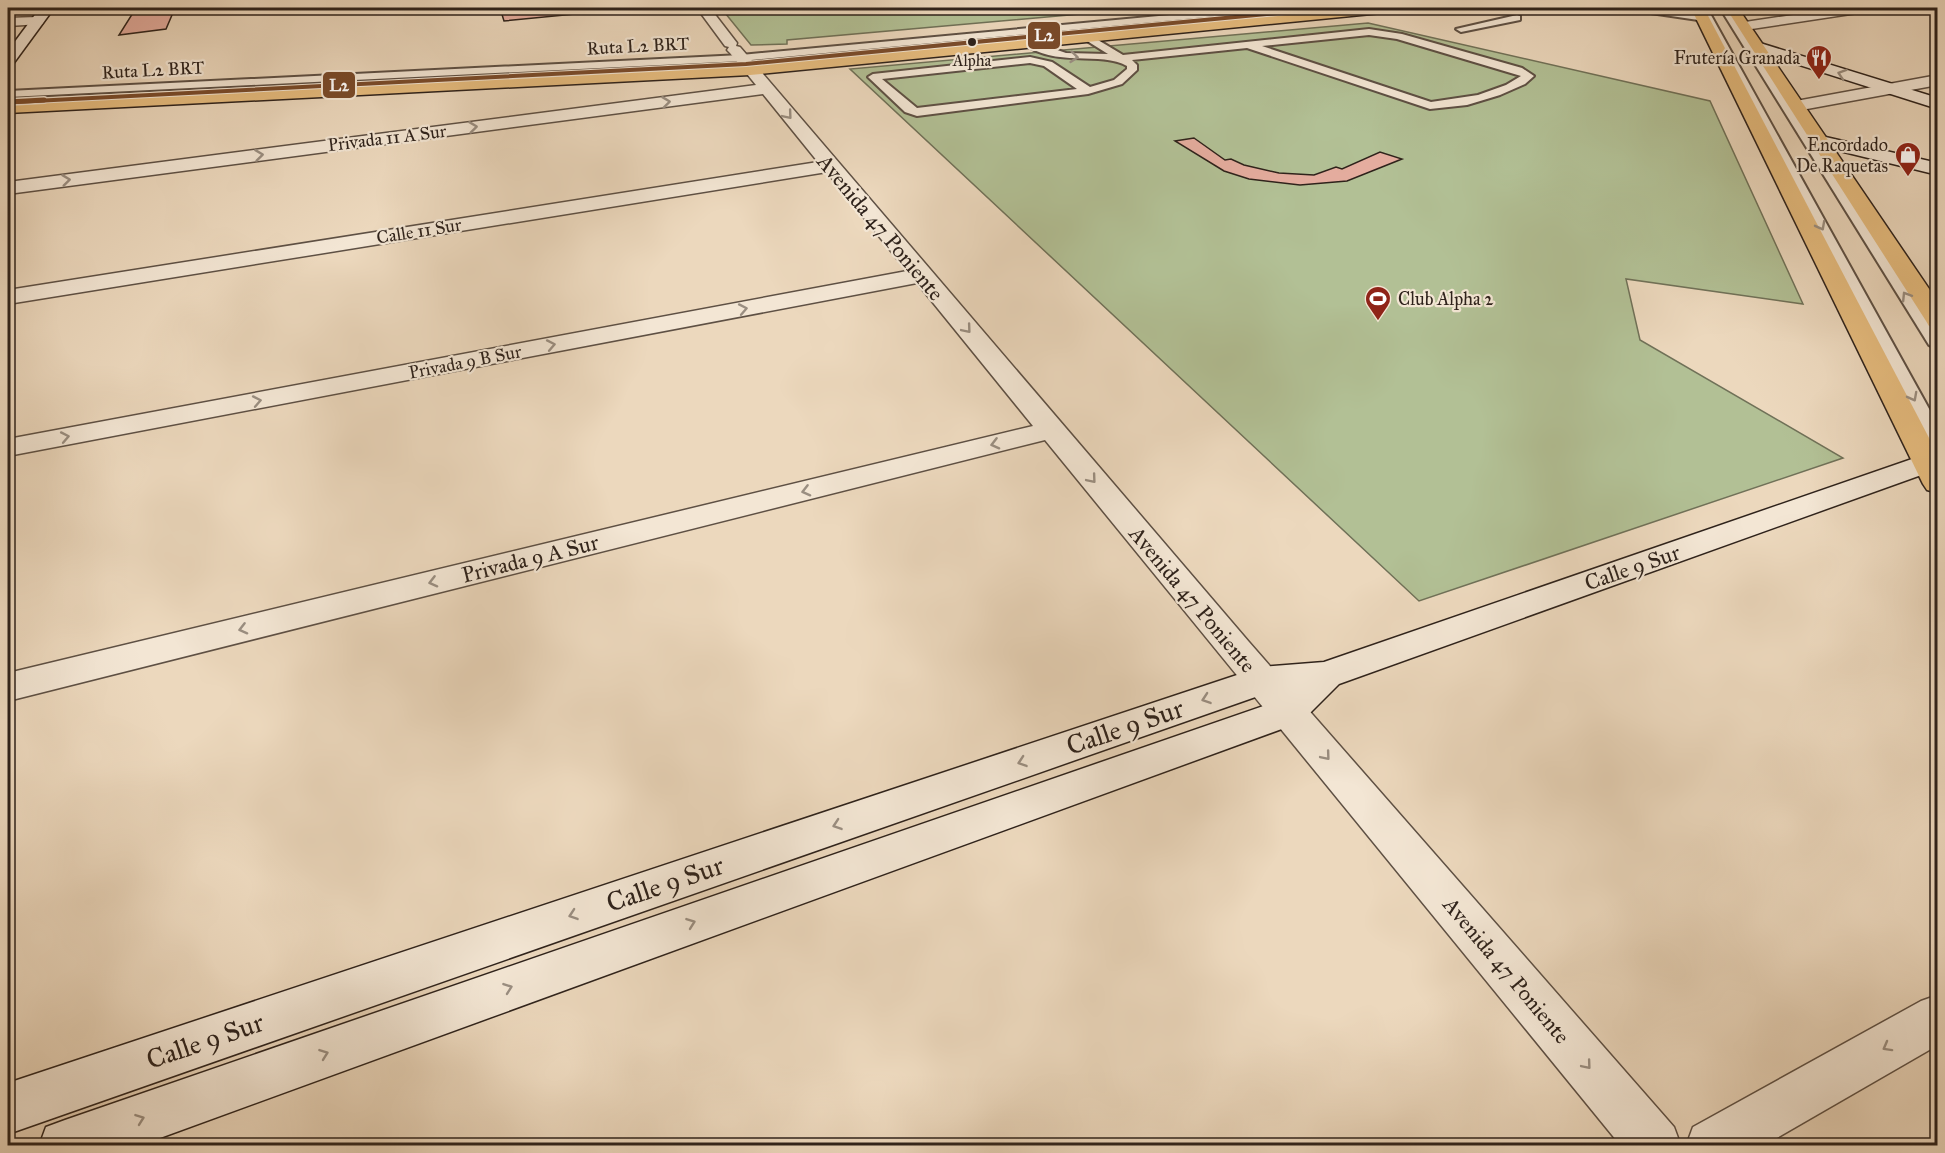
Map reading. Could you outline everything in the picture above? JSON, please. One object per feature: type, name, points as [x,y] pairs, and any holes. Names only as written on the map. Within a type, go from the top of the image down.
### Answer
[{"type":"main road","points":[[8,87],[743,61],[1211,8]]},
{"type":"main road","points":[[8,108],[1028,43],[1084,34],[1392,8]]},
{"type":"main road","points":[[1732,8],[1938,321]]},
{"type":"main road","points":[[1696,11],[1935,462]]},
{"type":"street","points":[[8,61],[47,8]]},
{"type":"street","name":"Avenida 47 Poniente","points":[[703,8],[743,61],[921,275],[1655,1146]]},
{"type":"street","points":[[1745,26],[1864,8]]},
{"type":"street","points":[[8,22],[37,21]]},
{"type":"street","points":[[1760,48],[1938,104]]},
{"type":"street","name":"Privada 11 A Sur","points":[[8,188],[743,61]]},
{"type":"street","points":[[1796,106],[1938,80]]},
{"type":"street","points":[[1817,140],[1938,169]]},
{"type":"street","name":"Calle 11 Sur","points":[[8,297],[831,166]]},
{"type":"street","name":"Privada 9 B Sur","points":[[8,448],[921,275]]},
{"type":"street","name":"Privada 9 A Sur","points":[[8,687],[1052,430]]},
{"type":"street","name":"Calle 9 Sur","points":[[65,1146],[1275,696],[1326,675],[1935,462]]},
{"type":"street","name":"Calle 9 Sur","points":[[8,1108],[1275,696]]},
{"type":"street","points":[[1712,1146],[1938,1018]]},
{"type":"lane","name":"Ruta L2 BRT","points":[[8,94],[743,61],[1269,8]]},
{"type":"lane","points":[[1084,34],[1329,8]]},
{"type":"lane","points":[[1637,8],[1696,11],[1938,345]]},
{"type":"lane","points":[[1461,29],[1517,18],[1503,9]]},
{"type":"lane","points":[[1028,43],[1065,56],[1123,58],[1245,44],[1355,32],[1383,33],[1518,70],[1529,76],[1508,87],[1458,105],[1430,106],[1245,44]]},
{"type":"lane","points":[[1084,34],[1132,65],[1132,70],[1128,75],[1118,81],[1088,91],[917,112],[909,110],[873,77],[881,74],[1030,60],[1048,64],[1088,91]]},
{"type":"lane","name":"Ruta L2 BRT","points":[[8,102],[743,61],[893,50]]},
{"type":"green space","points":[[721,8],[1148,8],[787,40],[787,44],[751,45]]},
{"type":"green space","name":"Club Alpha 2","points":[[1368,23],[1710,101],[1803,304],[1626,279],[1640,340],[1843,458],[1419,601],[850,69]]},
{"type":"building","points":[[136,8],[175,8],[166,29],[119,35]]},
{"type":"building","points":[[500,8],[637,8],[504,21]]},
{"type":"building","points":[[1074,26],[1083,33],[894,51],[888,44]]},
{"type":"building","points":[[1194,138],[1225,160],[1231,159],[1244,165],[1279,173],[1314,175],[1336,167],[1342,169],[1380,152],[1402,159],[1347,181],[1300,185],[1249,179],[1224,171],[1175,141]]},
{"type":"transit line","name":"L2","points":[[8,102],[746,64],[1329,8]]},
{"type":"place","name":"Alpha","points":[[972,42]]},
{"type":"place","name":"Frutería Granada","points":[[1819,81]]},
{"type":"place","name":"Encordado De Raquetas","points":[[1908,178]]},
{"type":"place","name":"Club Alpha 2","points":[[1378,322]]}]
